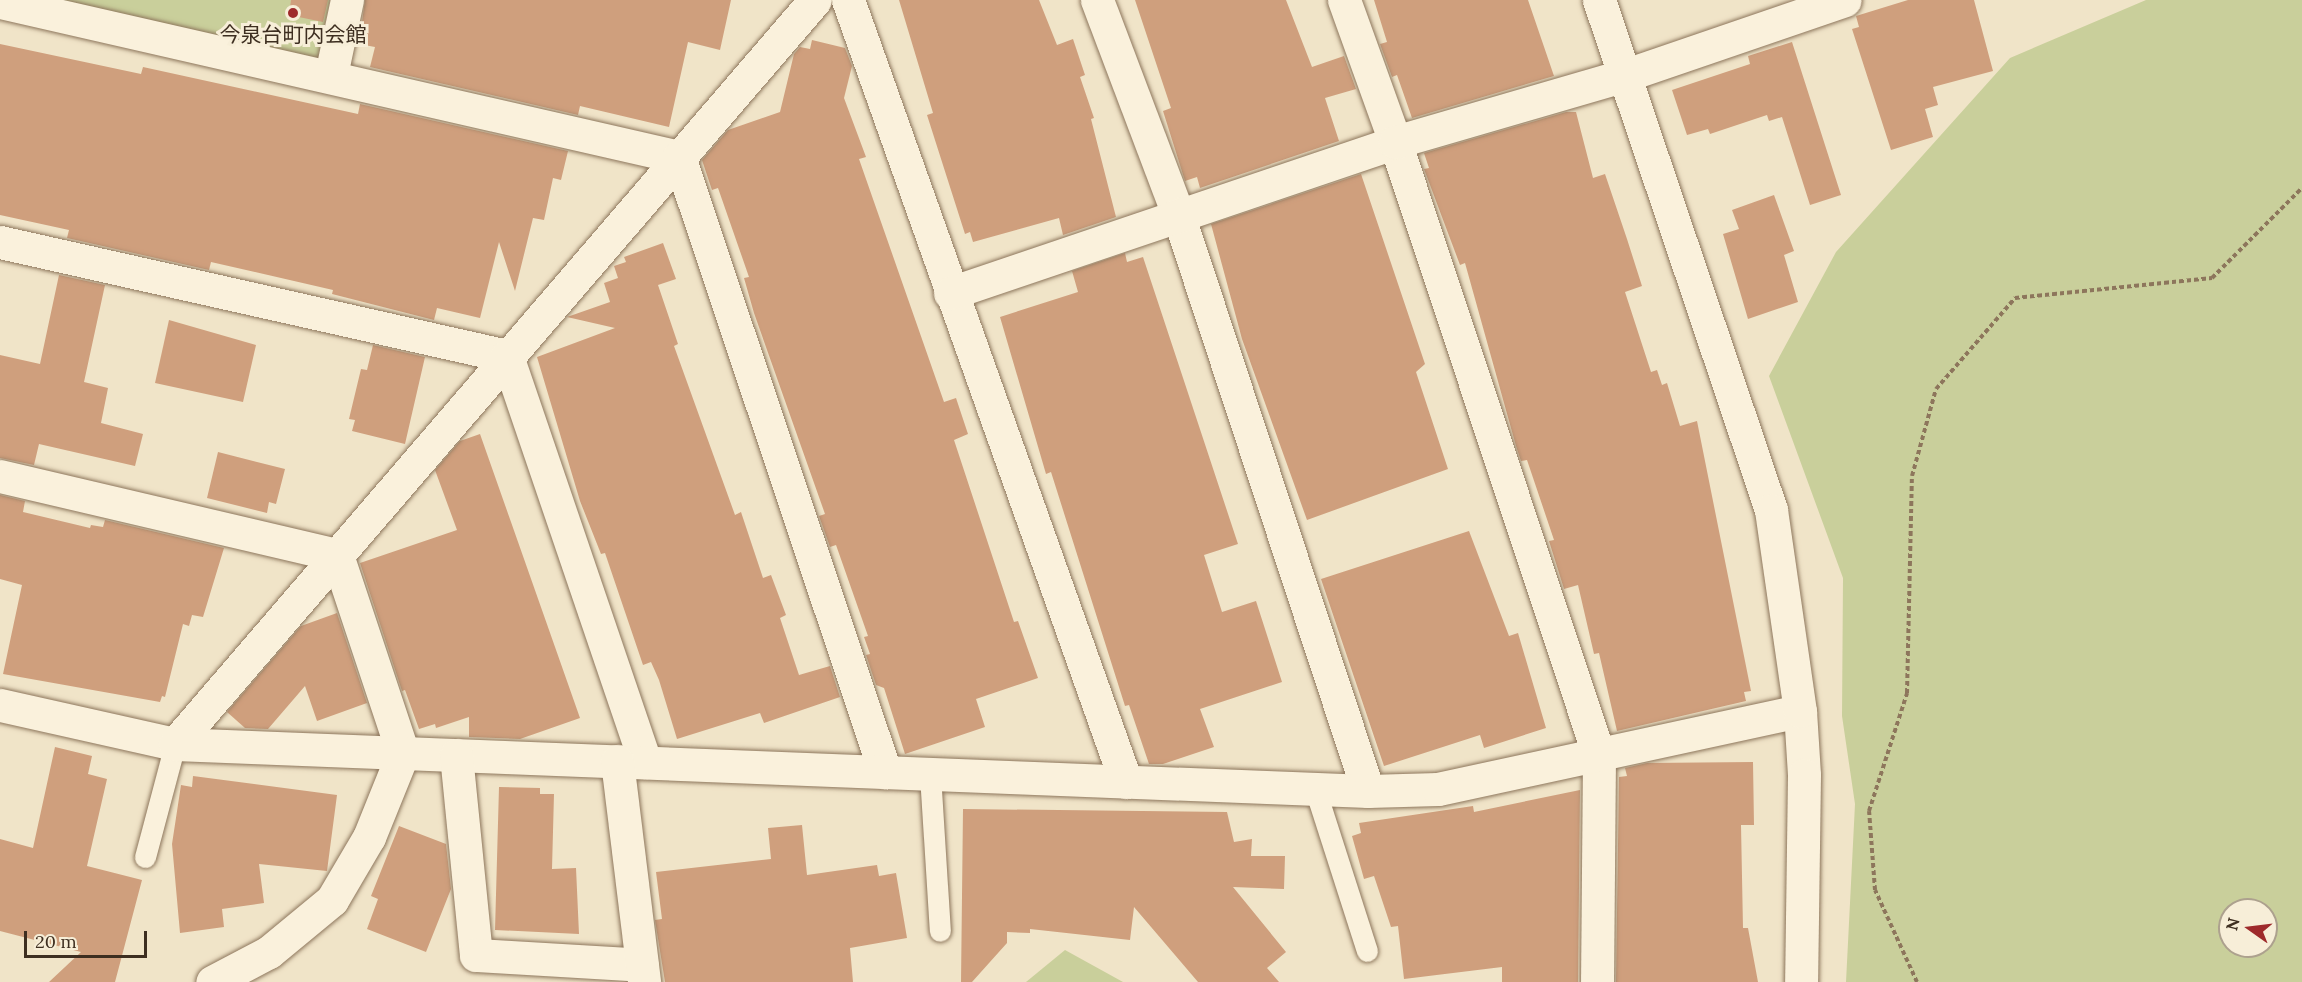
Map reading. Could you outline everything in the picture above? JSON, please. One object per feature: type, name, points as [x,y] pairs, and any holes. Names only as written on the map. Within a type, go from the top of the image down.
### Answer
[{"type":"street","points":[[331,75],[347,0]]},
{"type":"street","points":[[175,744],[814,0]]},
{"type":"street","points":[[848,0],[950,293],[1126,782]]},
{"type":"street","points":[[1097,0],[1178,214],[1368,791]]},
{"type":"street","points":[[1344,0],[1395,142],[1599,756],[1597,982]]},
{"type":"street","points":[[1599,0],[1771,510],[1800,711],[1804,775],[1801,982]]},
{"type":"street","points":[[0,2],[331,75],[679,157]]},
{"type":"street","points":[[950,293],[1395,142],[1626,75],[1831,2]]},
{"type":"street","points":[[679,157],[885,772]]},
{"type":"street","points":[[0,242],[507,356]]},
{"type":"street","points":[[456,755],[476,955],[643,974],[631,762],[507,356]]},
{"type":"street","points":[[0,476],[337,555]]},
{"type":"street","points":[[212,982],[269,952],[332,900],[369,837],[403,753],[337,555]]},
{"type":"street","points":[[0,705],[175,744],[1368,791],[1438,789],[1800,711]]},
{"type":"lane","points":[[145,857],[175,744]]},
{"type":"lane","points":[[930,774],[940,931]]},
{"type":"lane","points":[[1315,789],[1367,951]]},
{"type":"path","points":[[1917,982],[1875,890],[1869,811],[1907,693],[1912,476],[1936,389],[2015,298],[2212,278],[2302,188]]},
{"type":"green space","points":[[61,0],[330,0],[318,58]]},
{"type":"green space","points":[[2146,0],[2302,0],[2302,982],[1846,982],[1855,804],[1842,716],[1843,578],[1769,376],[1836,252],[2010,58]]},
{"type":"green space","points":[[1065,950],[1123,982],[1026,982]]},
{"type":"building","points":[[291,0],[328,0],[323,22],[289,15]]},
{"type":"building","points":[[365,0],[731,0],[720,50],[688,42],[669,127],[580,106],[578,115],[370,67],[375,47],[359,44]]},
{"type":"building","points":[[899,0],[1039,0],[1057,45],[1073,39],[1085,75],[1080,77],[1094,118],[1091,119],[1116,217],[1063,235],[1059,218],[973,242],[970,232],[965,234],[927,115],[933,113]]},
{"type":"building","points":[[1135,0],[1286,0],[1312,67],[1344,56],[1356,89],[1325,98],[1339,141],[1200,188],[1197,177],[1185,181],[1163,111],[1171,108]]},
{"type":"building","points":[[1374,0],[1528,0],[1554,76],[1412,118],[1397,75],[1392,77],[1380,44],[1387,42]]},
{"type":"building","points":[[1908,0],[1974,0],[1993,71],[1933,87],[1938,105],[1925,109],[1933,137],[1891,150],[1852,29],[1859,27],[1856,16]]},
{"type":"building","points":[[812,40],[845,48],[852,66],[844,98],[866,157],[859,159],[944,402],[956,398],[968,434],[954,440],[1014,622],[1018,621],[1038,678],[976,699],[985,727],[905,754],[884,688],[876,685],[866,655],[870,654],[864,637],[868,636],[836,545],[830,547],[819,516],[825,514],[754,313],[744,278],[749,277],[718,188],[712,190],[702,160],[728,130],[780,112],[794,54],[800,47],[810,49]]},
{"type":"building","points":[[1792,42],[1841,195],[1810,205],[1782,117],[1769,121],[1767,115],[1710,134],[1708,129],[1687,135],[1672,90],[1750,64],[1748,56]]},
{"type":"building","points":[[0,44],[141,74],[143,67],[358,114],[360,104],[568,151],[561,180],[553,178],[544,220],[533,218],[515,291],[499,242],[480,318],[437,308],[434,320],[332,294],[333,290],[211,262],[209,270],[67,238],[69,230],[0,215]]},
{"type":"building","points":[[1566,112],[1576,112],[1593,178],[1605,174],[1627,239],[1642,286],[1625,292],[1651,372],[1657,370],[1662,385],[1667,383],[1680,426],[1697,421],[1751,691],[1744,692],[1746,701],[1617,731],[1599,653],[1594,654],[1578,585],[1564,589],[1549,541],[1554,540],[1527,460],[1521,461],[1516,446],[1465,263],[1460,265],[1424,169],[1429,168],[1424,153]]},
{"type":"building","points":[[1361,174],[1425,364],[1416,372],[1448,469],[1307,520],[1242,339],[1211,224]]},
{"type":"building","points":[[1774,195],[1794,251],[1784,255],[1798,302],[1748,319],[1723,234],[1739,229],[1732,210]]},
{"type":"building","points":[[663,243],[676,279],[658,285],[678,344],[674,346],[735,515],[741,512],[763,578],[771,575],[786,615],[780,618],[799,675],[830,666],[840,697],[764,723],[760,713],[677,739],[659,680],[651,662],[643,665],[605,553],[601,554],[580,501],[537,357],[615,328],[567,317],[610,302],[604,283],[618,278],[614,266],[626,262],[624,257]]},
{"type":"building","points":[[1125,253],[1127,262],[1143,257],[1238,544],[1204,555],[1222,612],[1256,601],[1282,682],[1200,709],[1214,747],[1163,764],[1149,764],[1129,705],[1125,706],[1051,472],[1046,474],[1000,317],[1078,292],[1072,271]]},
{"type":"building","points":[[59,275],[105,285],[84,382],[108,388],[101,423],[143,434],[135,466],[39,444],[34,465],[0,458],[0,355],[40,364]]},
{"type":"building","points":[[169,320],[256,345],[243,402],[155,383]]},
{"type":"building","points":[[373,345],[425,357],[405,444],[352,431],[355,420],[349,419],[361,369],[367,370]]},
{"type":"building","points":[[480,434],[580,718],[520,739],[469,737],[469,717],[436,728],[435,724],[419,729],[405,690],[402,691],[360,563],[457,530],[435,470],[460,441]]},
{"type":"building","points":[[218,452],[285,469],[276,504],[269,502],[267,513],[207,498]]},
{"type":"building","points":[[0,495],[25,501],[23,512],[90,528],[91,525],[103,527],[105,520],[224,548],[203,617],[192,615],[189,626],[183,624],[165,697],[162,696],[160,702],[3,674],[22,585],[0,579]]},
{"type":"building","points":[[1469,531],[1509,636],[1518,633],[1546,728],[1484,748],[1480,735],[1384,766],[1321,579]]},
{"type":"building","points":[[337,613],[367,703],[317,721],[305,686],[268,729],[245,728],[227,712],[301,626]]},
{"type":"building","points":[[55,747],[92,756],[88,774],[107,779],[87,866],[142,880],[115,982],[49,982],[81,952],[0,931],[0,839],[33,848]]},
{"type":"building","points":[[1753,762],[1754,825],[1741,825],[1743,928],[1748,928],[1758,982],[1616,982],[1619,777],[1627,776],[1625,768],[1647,763]]},
{"type":"building","points":[[193,776],[337,795],[327,871],[259,864],[264,903],[222,909],[224,927],[180,933],[172,844],[181,785],[192,787]]},
{"type":"building","points":[[499,787],[540,788],[540,794],[554,794],[552,869],[576,868],[579,934],[495,930]]},
{"type":"building","points":[[1580,790],[1578,982],[1502,982],[1502,967],[1404,979],[1398,926],[1391,927],[1374,876],[1364,879],[1352,836],[1361,833],[1359,823],[1473,806],[1474,812]]},
{"type":"building","points":[[963,809],[1227,812],[1234,842],[1252,839],[1251,856],[1285,856],[1284,889],[1233,887],[1286,952],[1267,968],[1279,982],[1198,982],[1134,907],[1130,940],[1030,929],[1030,933],[1007,932],[1007,943],[972,982],[961,982]]},
{"type":"building","points":[[802,825],[807,875],[877,865],[879,876],[896,873],[907,938],[850,948],[853,982],[665,982],[655,920],[662,919],[656,872],[771,859],[768,828]]},
{"type":"building","points":[[399,826],[446,844],[451,889],[426,952],[367,929],[378,899],[371,896]]},
{"type":"place","name":"今泉台町内会館","points":[[293,13]]}]
